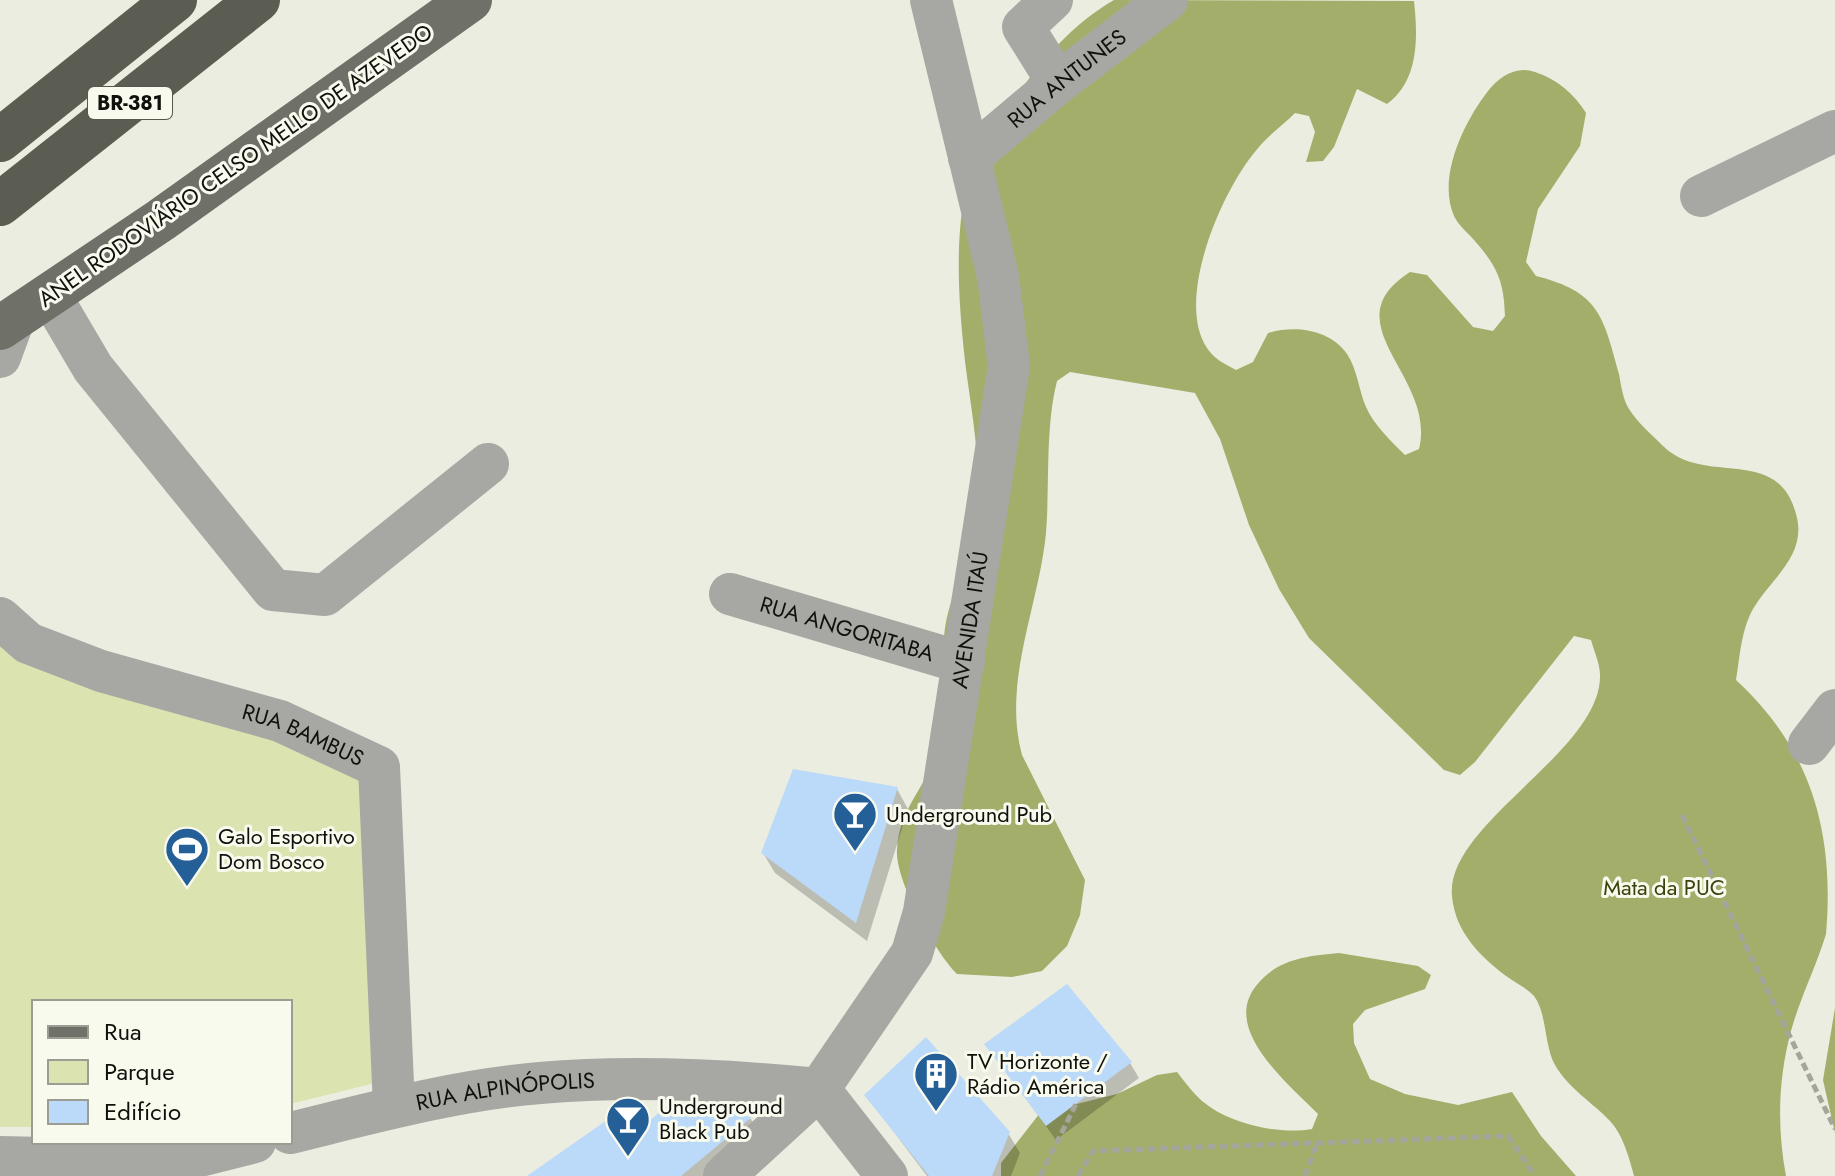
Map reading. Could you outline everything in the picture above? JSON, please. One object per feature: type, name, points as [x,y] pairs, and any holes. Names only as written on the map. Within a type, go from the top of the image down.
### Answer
[{"type":"highway","name":"BR-381","points":[[0,140],[175,0]]},
{"type":"highway","name":"BR-381","points":[[0,204],[258,0]]},
{"type":"highway","points":[[0,226],[55,163]]},
{"type":"main road","name":"ANEL RODOVIÁRIO CELSO MELLO DE AZEVEDO","points":[[5,335],[50,295],[470,0]]},
{"type":"street","name":"AVENIDA ITAÚ","points":[[724,1176],[819,1089],[912,953],[924,912],[1009,366],[998,276],[931,0]]},
{"type":"street","points":[[1052,0],[1023,27],[1058,83]]},
{"type":"street","name":"RUA ANTUNES","points":[[969,158],[1058,83],[1167,0]]},
{"type":"street","points":[[1701,196],[1835,131]]},
{"type":"street","points":[[50,295],[93,368],[273,590],[325,595],[488,464]]},
{"type":"street","name":"RUA ANGORITABA","points":[[730,594],[964,663]]},
{"type":"street","name":"RUA BAMBUS","points":[[0,618],[28,643],[101,671],[280,721],[379,767],[394,1107]]},
{"type":"street","points":[[1809,744],[1835,710]]},
{"type":"street","name":"RUA ALPINÓPOLIS","points":[[292,1132],[394,1107],[540,1083],[732,1081],[819,1089]]},
{"type":"street","points":[[819,1089],[887,1176]]},
{"type":"street","points":[[0,1157],[180,1161],[247,1144]]},
{"type":"path","points":[[1682,815],[1835,1129]]},
{"type":"path","points":[[1040,1176],[1076,1104]]},
{"type":"path","points":[[1078,1176],[1093,1151],[1508,1136],[1535,1176]]},
{"type":"path","points":[[1305,1176],[1317,1143]]},
{"type":"green space","name":"Mata da PUC","points":[[1114,0],[1414,1],[1414,57],[1411,71],[1398,94],[1387,104],[1357,89],[1334,147],[1323,161],[1306,162],[1315,132],[1309,116],[1295,113],[1263,143],[1245,165],[1218,215],[1199,273],[1196,302],[1198,327],[1207,348],[1216,358],[1236,370],[1253,362],[1268,333],[1289,329],[1311,331],[1331,339],[1347,354],[1366,407],[1374,420],[1405,455],[1419,449],[1420,423],[1414,398],[1382,332],[1380,311],[1388,292],[1410,272],[1427,275],[1473,327],[1493,331],[1505,316],[1503,293],[1494,266],[1456,219],[1450,201],[1451,167],[1470,118],[1497,81],[1521,70],[1535,72],[1558,83],[1586,113],[1580,146],[1538,209],[1526,262],[1536,276],[1573,290],[1586,298],[1595,309],[1608,336],[1627,405],[1662,445],[1679,457],[1698,464],[1756,472],[1773,479],[1787,492],[1796,514],[1797,542],[1786,565],[1749,617],[1736,680],[1783,734],[1799,763],[1821,826],[1826,860],[1826,934],[1795,1019],[1783,1067],[1780,1122],[1786,1176],[1634,1176],[1615,1127],[1567,1081],[1555,1065],[1534,996],[1479,953],[1458,921],[1452,896],[1456,869],[1472,842],[1577,731],[1594,703],[1600,675],[1591,640],[1574,636],[1475,762],[1460,775],[1444,770],[1309,638],[1279,589],[1249,525],[1220,439],[1195,393],[1070,372],[1057,381],[1049,437],[1046,533],[1016,700],[1022,755],[1085,880],[1080,915],[1067,946],[1042,971],[1012,977],[957,974],[928,933],[902,879],[897,850],[903,821],[934,755],[945,628],[972,538],[977,506],[977,452],[959,287],[960,236],[966,187],[976,153],[1033,73],[1062,40]]},
{"type":"green space","name":"Galo Esportivo Dom Bosco","points":[[0,639],[373,773],[375,1083],[292,1104],[292,1000],[32,1000],[32,1127],[0,1127]]},
{"type":"green space","points":[[1339,953],[1418,966],[1431,975],[1425,989],[1365,1010],[1353,1024],[1354,1043],[1370,1079],[1405,1094],[1458,1105],[1512,1092],[1541,1136],[1576,1176],[1001,1176],[1001,1163],[1040,1113],[1117,1094],[1157,1075],[1177,1072],[1202,1101],[1240,1122],[1270,1129],[1312,1129],[1318,1114],[1263,1055],[1247,1020],[1247,1003],[1264,977],[1283,964]]},
{"type":"green space","points":[[1835,1008],[1835,1133],[1823,1080]]},
{"type":"building","points":[[793,769],[898,787],[856,923],[761,853]]},
{"type":"building","points":[[1067,984],[1132,1062],[1046,1126],[984,1044]]},
{"type":"building","name":"TV Horizonte / Rádio América","points":[[926,1037],[1010,1132],[992,1176],[929,1176],[864,1095]]},
{"type":"building","name":"Underground Black Pub","points":[[671,1103],[752,1117],[681,1176],[527,1176],[607,1120],[627,1139]]},
{"type":"place","name":"Underground Pub","points":[[855,853]]},
{"type":"place","name":"Galo Esportivo Dom Bosco","points":[[187,888]]},
{"type":"place","name":"TV Horizonte / Rádio América","points":[[936,1113]]},
{"type":"place","name":"Underground Black Pub","points":[[628,1158]]}]
